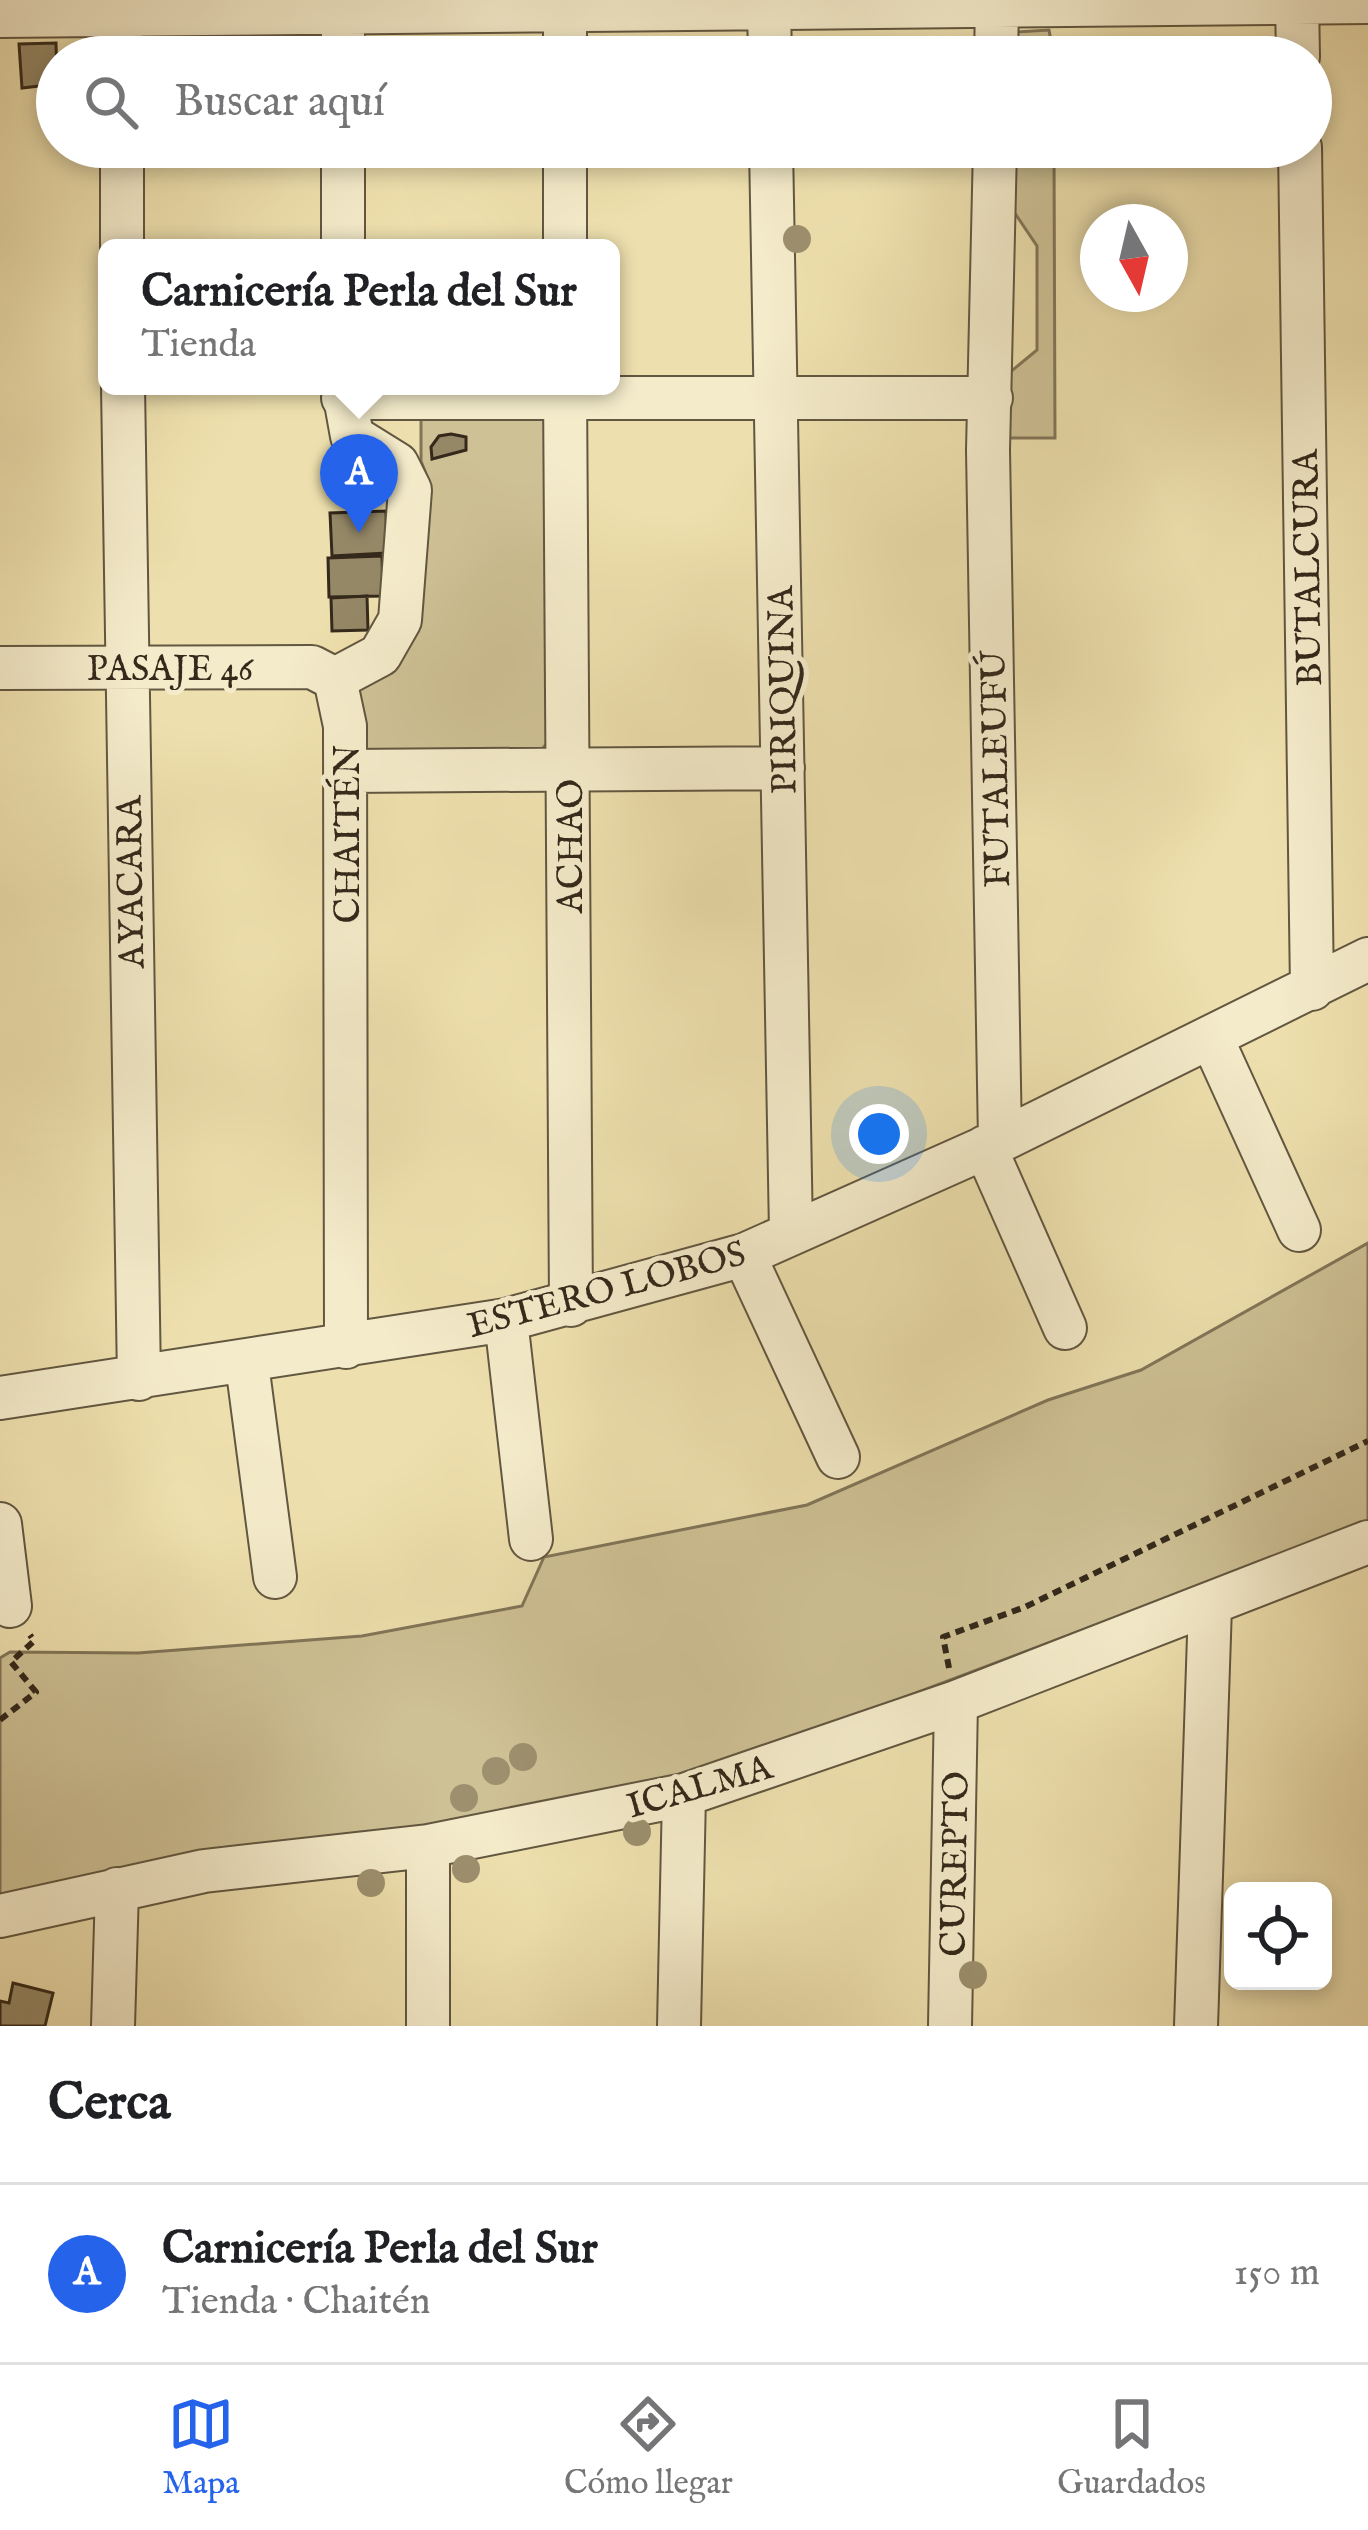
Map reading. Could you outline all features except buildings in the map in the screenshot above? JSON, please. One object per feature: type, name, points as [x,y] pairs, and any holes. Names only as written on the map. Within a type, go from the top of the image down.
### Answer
[{"type":"street","points":[[1297,1],[1298,36]]},
{"type":"street","points":[[0,16],[121,24],[344,6],[769,8],[1368,2]]},
{"type":"street","points":[[565,5],[565,36]]},
{"type":"street","points":[[996,36],[997,5]]},
{"type":"street","points":[[769,8],[770,36]]},
{"type":"street","points":[[122,168],[122,239]]},
{"type":"street","points":[[344,168],[344,239]]},
{"type":"street","points":[[565,168],[565,239]]},
{"type":"street","name":"PIRIQUINA","points":[[771,168],[791,1232]]},
{"type":"street","name":"FUTALEUFÚ","points":[[995,168],[993,1144],[1065,1328]]},
{"type":"street","name":"BUTALCURA","points":[[1300,168],[1312,989]]},
{"type":"street","points":[[620,394],[991,398]]},
{"type":"street","name":"AYACARA","points":[[123,395],[139,1379]]},
{"type":"street","points":[[335,679],[380,655],[400,620],[410,490],[397,464],[352,436],[344,395]]},
{"type":"street","name":"ACHAO","points":[[565,395],[571,1305]]},
{"type":"street","name":"PASAJE 46","points":[[0,668],[312,667],[335,679]]},
{"type":"street","name":"CHAITÉN","points":[[335,679],[345,726],[346,771],[346,1347]]},
{"type":"street","points":[[346,771],[783,768]]},
{"type":"street","name":"ESTERO LOBOS","points":[[0,1398],[247,1364],[506,1320],[744,1255],[993,1144],[1367,962]]},
{"type":"street","points":[[1212,1039],[1299,1230]]},
{"type":"street","points":[[744,1255],[838,1457]]},
{"type":"street","points":[[506,1320],[531,1539]]},
{"type":"street","points":[[247,1364],[275,1577]]},
{"type":"street","points":[[0,1524],[10,1606]]},
{"type":"street","name":"ICALMA","points":[[0,1916],[204,1871],[428,1846],[684,1795],[956,1702],[1368,1542]]},
{"type":"street","points":[[1196,2026],[1210,1606]]},
{"type":"street","name":"CUREPTO","points":[[950,2026],[956,1702]]},
{"type":"street","points":[[679,2026],[684,1795]]},
{"type":"street","points":[[428,1846],[428,2026]]},
{"type":"street","points":[[113,2026],[117,1889]]},
{"type":"path","points":[[956,1702],[943,1636],[1025,1606],[1368,1441]]},
{"type":"path","points":[[0,1720],[36,1692],[11,1662],[34,1641],[10,1606]]},
{"type":"shaded area","points":[[1049,30],[1050,36],[1016,36],[1016,32]]},
{"type":"shaded area","points":[[1011,168],[1054,168],[1055,438],[1007,438],[1009,373],[1037,350],[1037,246],[1012,209]]},
{"type":"shaded area","points":[[534,405],[551,425],[549,741],[541,750],[365,752],[355,687],[428,479],[421,461],[421,412]]},
{"type":"shaded area","points":[[1368,1243],[1368,1522],[720,1767],[548,1810],[0,1900],[0,1658],[10,1652],[138,1653],[362,1636],[522,1606],[544,1557],[807,1505],[1048,1400],[1141,1370]]},
{"type":"place","name":"Carnicería Perla del Sur","points":[[359,533]]}]
